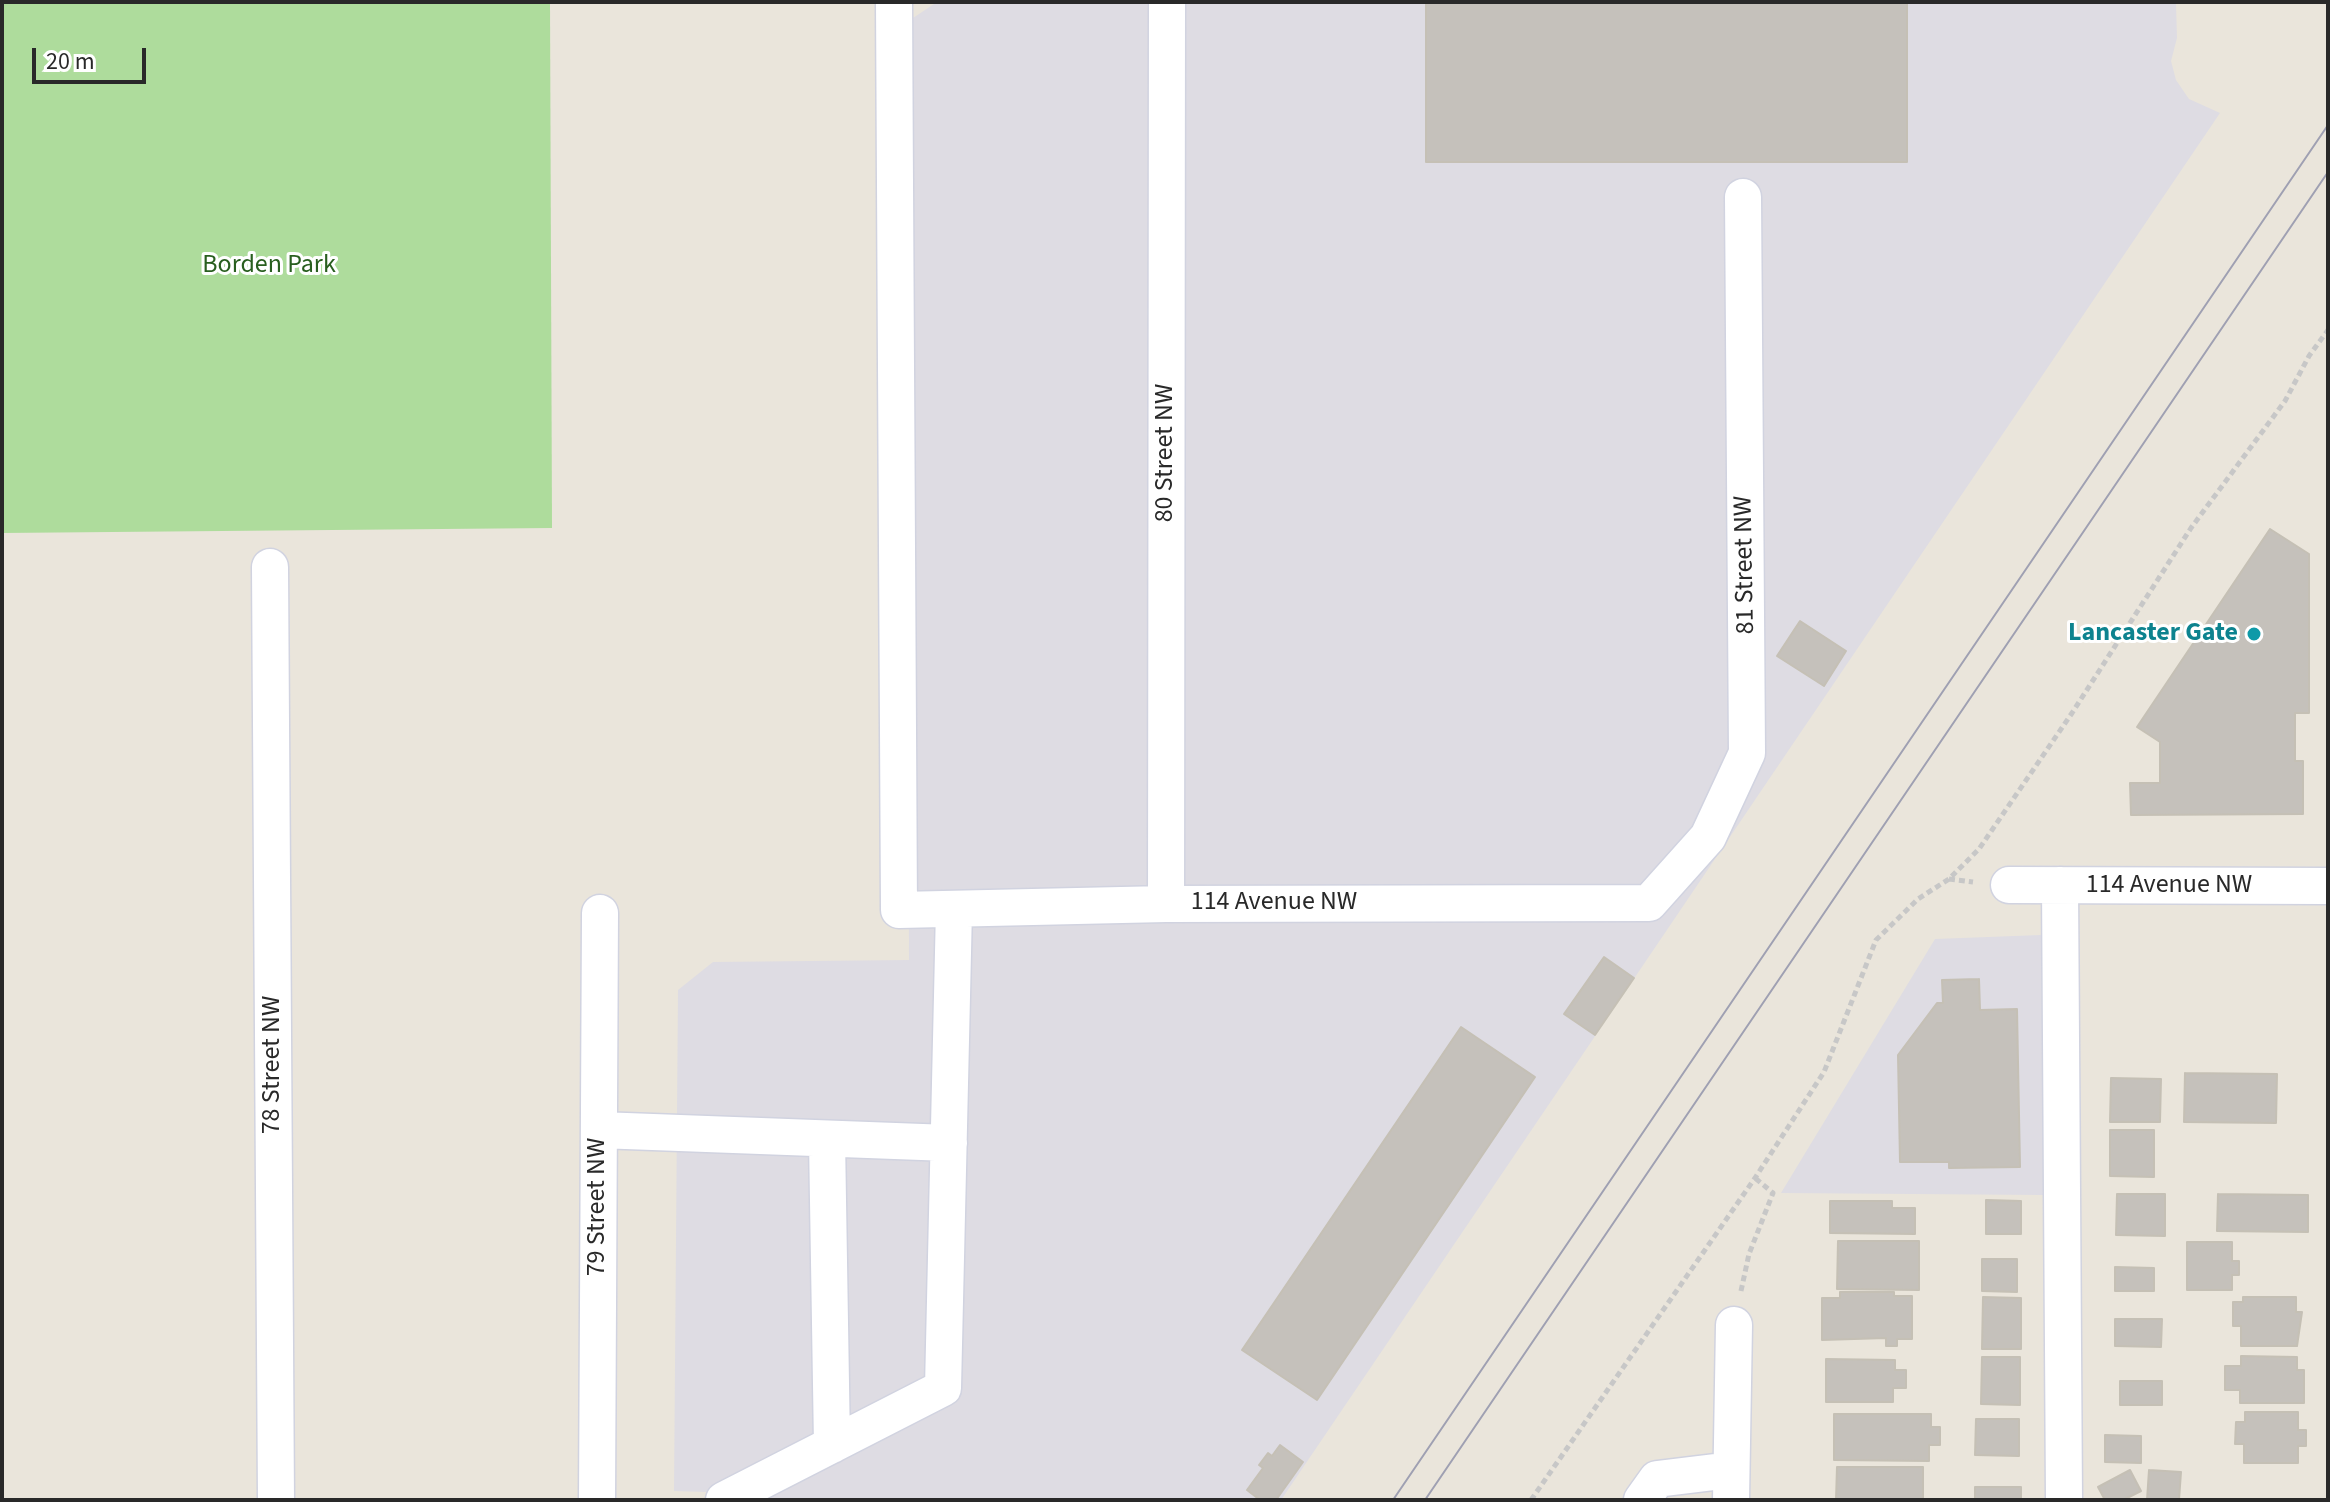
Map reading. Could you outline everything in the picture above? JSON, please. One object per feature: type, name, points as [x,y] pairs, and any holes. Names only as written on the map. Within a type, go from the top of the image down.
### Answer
[{"type":"street","name":"114 Avenue NW","points":[[894,2],[899,910],[1166,904],[1649,903]]},
{"type":"street","name":"80 Street NW","points":[[1166,904],[1167,2]]},
{"type":"street","name":"81 Street NW","points":[[1649,903],[1708,837],[1747,753],[1743,197]]},
{"type":"street","name":"78 Street NW","points":[[270,567],[276,1500]]},
{"type":"street","name":"114 Avenue NW","points":[[2009,885],[2328,886]]},
{"type":"street","points":[[2060,885],[2064,1500]]},
{"type":"street","points":[[724,1500],[943,1388],[954,909]]},
{"type":"street","name":"79 Street NW","points":[[597,1500],[600,913]]},
{"type":"street","points":[[599,1130],[949,1143]]},
{"type":"street","points":[[827,1139],[832,1445]]},
{"type":"street","points":[[1642,1500],[1657,1479],[1731,1485],[1734,1325]]},
{"type":"path","points":[[1531,1500],[1755,1178],[1824,1072],[1876,940],[1918,899],[1949,879],[1979,849],[2072,713],[2191,528],[2285,401],[2316,344],[2328,330]]},
{"type":"path","points":[[1734,1325],[1749,1254],[1773,1193],[1755,1178]]},
{"type":"shaded area","points":[[937,2],[2176,4],[2177,38],[2171,61],[2176,80],[2189,99],[2220,113],[1281,1500],[707,1500],[706,1492],[674,1491],[678,990],[713,962],[909,960],[907,22]]},
{"type":"shaded area","points":[[2041,935],[2044,1195],[1781,1193],[1935,939]]},
{"type":"green space","name":"Borden Park","points":[[2,2],[550,2],[552,528],[2,533]]},
{"type":"building","points":[[1426,2],[1907,3],[1907,162],[1426,162]]},
{"type":"building","name":"Lancaster Gate","points":[[2270,529],[2309,554],[2309,713],[2295,713],[2295,761],[2303,761],[2303,814],[2131,815],[2130,783],[2160,783],[2160,742],[2137,727]]},
{"type":"building","points":[[1800,621],[1846,651],[1824,686],[1777,656]]},
{"type":"building","points":[[1604,957],[1634,978],[1595,1035],[1564,1014]]},
{"type":"building","points":[[1979,979],[1980,1010],[2017,1009],[2020,1167],[1949,1168],[1949,1162],[1900,1162],[1898,1055],[1937,1003],[1943,1003],[1942,980]]},
{"type":"building","points":[[1461,1027],[1535,1077],[1317,1400],[1242,1350]]},
{"type":"building","points":[[2185,1073],[2277,1074],[2276,1123],[2184,1122]]},
{"type":"building","points":[[2111,1078],[2161,1079],[2160,1122],[2110,1122]]},
{"type":"building","points":[[2110,1130],[2154,1130],[2154,1177],[2110,1176]]},
{"type":"building","points":[[2117,1194],[2165,1194],[2165,1236],[2116,1235]]},
{"type":"building","points":[[2218,1194],[2308,1195],[2308,1232],[2217,1231]]},
{"type":"building","points":[[1986,1200],[2021,1201],[2021,1234],[1986,1234]]},
{"type":"building","points":[[1830,1201],[1892,1201],[1892,1208],[1915,1208],[1915,1234],[1830,1233]]},
{"type":"building","points":[[1838,1241],[1919,1241],[1919,1290],[1837,1289]]},
{"type":"building","points":[[2187,1242],[2232,1242],[2232,1261],[2239,1261],[2239,1275],[2232,1275],[2232,1290],[2187,1290]]},
{"type":"building","points":[[1982,1259],[2017,1259],[2017,1292],[1982,1291]]},
{"type":"building","points":[[2115,1267],[2154,1268],[2154,1291],[2115,1291]]},
{"type":"building","points":[[1840,1292],[1894,1292],[1894,1296],[1912,1296],[1912,1339],[1897,1339],[1897,1346],[1886,1346],[1886,1338],[1822,1340],[1822,1298],[1840,1298]]},
{"type":"building","points":[[1983,1297],[2021,1298],[2021,1349],[1982,1349]]},
{"type":"building","points":[[2243,1297],[2296,1297],[2296,1312],[2302,1312],[2297,1346],[2241,1346],[2241,1326],[2233,1326],[2233,1302],[2243,1302]]},
{"type":"building","points":[[2115,1319],[2162,1319],[2161,1347],[2115,1346]]},
{"type":"building","points":[[2241,1356],[2297,1357],[2297,1370],[2304,1370],[2304,1403],[2240,1403],[2240,1390],[2225,1390],[2225,1366],[2241,1366]]},
{"type":"building","points":[[1982,1357],[2020,1357],[2020,1405],[1981,1404]]},
{"type":"building","points":[[1826,1359],[1895,1360],[1895,1370],[1906,1370],[1906,1388],[1893,1388],[1893,1402],[1826,1402]]},
{"type":"building","points":[[2120,1381],[2162,1381],[2162,1405],[2120,1405]]},
{"type":"building","points":[[2245,1412],[2298,1412],[2298,1430],[2306,1430],[2306,1446],[2298,1446],[2298,1463],[2244,1463],[2244,1444],[2235,1444],[2236,1422],[2245,1422]]},
{"type":"building","points":[[1834,1414],[1931,1414],[1931,1427],[1940,1427],[1940,1445],[1929,1445],[1929,1461],[1834,1460]]},
{"type":"building","points":[[1976,1419],[2019,1419],[2019,1456],[1975,1455]]},
{"type":"building","points":[[2105,1435],[2141,1436],[2141,1463],[2105,1462]]},
{"type":"building","points":[[1280,1445],[1303,1462],[1276,1500],[1260,1500],[1247,1490],[1263,1468],[1259,1465],[1268,1453],[1272,1456]]},
{"type":"building","points":[[1837,1467],[1923,1467],[1923,1500],[1836,1500]]},
{"type":"building","points":[[2130,1470],[2141,1491],[2123,1500],[2105,1500],[2098,1487]]},
{"type":"building","points":[[2149,1470],[2181,1472],[2179,1500],[2147,1500]]},
{"type":"building","points":[[1975,1487],[2021,1487],[2021,1500],[1975,1500]]},
{"type":"tram line","points":[[1393,1500],[2328,125]]},
{"type":"tram line","points":[[1425,1500],[2328,172]]},
{"type":"place","name":"Lancaster Gate","points":[[2254,634]]}]
